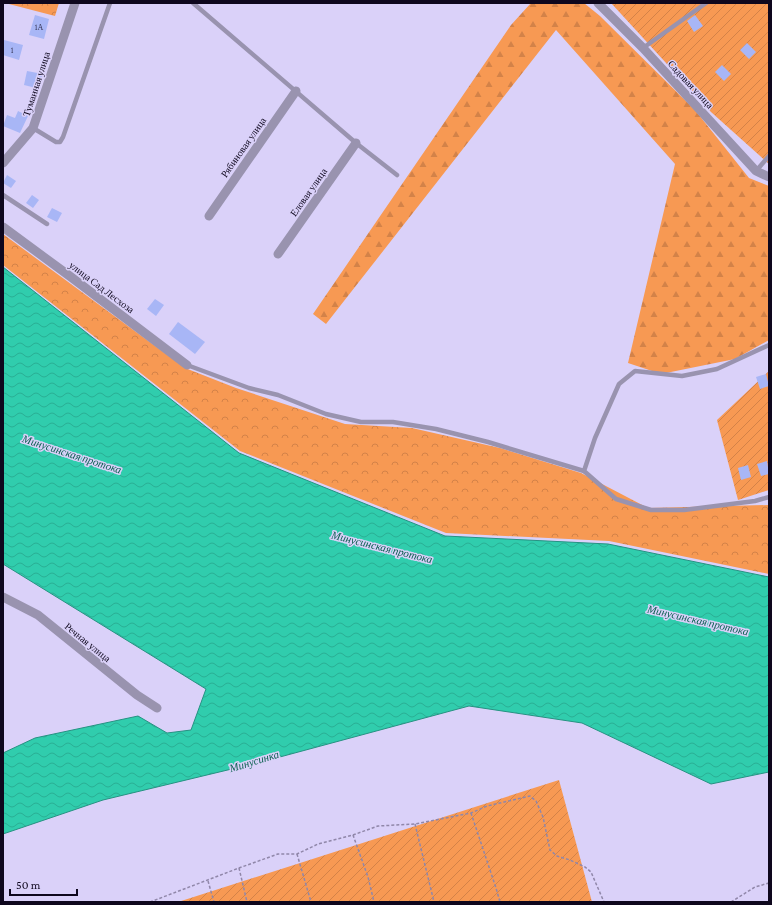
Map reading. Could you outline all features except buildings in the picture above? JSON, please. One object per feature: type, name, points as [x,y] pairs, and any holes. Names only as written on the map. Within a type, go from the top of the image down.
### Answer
[{"type":"street","name":"Туманная улица","points":[[3,162],[33,128],[75,3]]},
{"type":"street","name":"Садовая улица","points":[[598,3],[643,48],[756,171],[769,177]]},
{"type":"street","name":"Рябиновая улица","points":[[209,216],[296,91]]},
{"type":"street","name":"Еловая улица","points":[[278,254],[356,143]]},
{"type":"street","name":"улица Сад Лесхоза","points":[[3,227],[187,365]]},
{"type":"street","name":"Речная улица","points":[[3,597],[38,615],[138,695],[157,708]]},
{"type":"lane","points":[[33,128],[56,142],[60,142],[110,3]]},
{"type":"lane","points":[[193,3],[356,143],[397,175]]},
{"type":"lane","points":[[643,48],[706,3]]},
{"type":"lane","points":[[756,171],[769,156]]},
{"type":"lane","points":[[3,195],[47,224]]},
{"type":"lane","points":[[584,471],[595,438],[619,384],[635,371],[682,376],[717,369],[769,345]]},
{"type":"lane","points":[[187,365],[249,388],[278,395],[326,414],[361,422],[393,422],[436,429],[488,442],[584,471],[616,499],[650,510],[684,510],[755,501],[769,497]]},
{"type":"path","points":[[150,902],[278,854],[297,854],[318,844],[353,835],[378,826],[415,824],[471,813],[486,806],[530,796],[536,801],[542,817],[550,850],[557,856],[585,867],[591,872],[604,902]]},
{"type":"path","points":[[471,813],[500,902]]},
{"type":"path","points":[[415,824],[434,902]]},
{"type":"path","points":[[353,835],[368,877],[374,902]]},
{"type":"path","points":[[297,854],[311,902]]},
{"type":"path","points":[[239,868],[247,902]]},
{"type":"path","points":[[208,880],[214,902]]},
{"type":"path","points":[[731,902],[755,886],[769,883]]},
{"type":"green space","points":[[5,3],[59,3],[55,16]]},
{"type":"green space","points":[[531,3],[584,3],[600,16],[695,110],[749,178],[769,186],[769,340],[735,359],[661,374],[628,363],[675,164],[556,30],[326,324],[313,314],[511,25]]},
{"type":"green space","points":[[611,3],[769,3],[769,164],[711,112]]},
{"type":"green space","points":[[3,234],[185,368],[236,388],[345,424],[412,428],[500,448],[581,473],[648,508],[769,505],[769,574],[609,541],[446,533],[240,451],[3,265]]},
{"type":"green space","points":[[769,371],[769,490],[738,500],[717,420]]},
{"type":"green space","points":[[559,780],[592,902],[178,902]]},
{"type":"water","points":[[3,267],[239,453],[445,536],[608,544],[769,577],[769,772],[711,784],[582,723],[469,706],[265,761],[103,800],[3,834],[3,753],[35,738],[138,716],[167,733],[191,730],[206,689],[3,564]]},
{"type":"water label","name":"Минусинская протока","points":[[72,454]]},
{"type":"water label","name":"Минусинская протока","points":[[382,547]]},
{"type":"water label","name":"Минусинская протока","points":[[698,620]]},
{"type":"water label","name":"Минусинка","points":[[254,761]]}]
